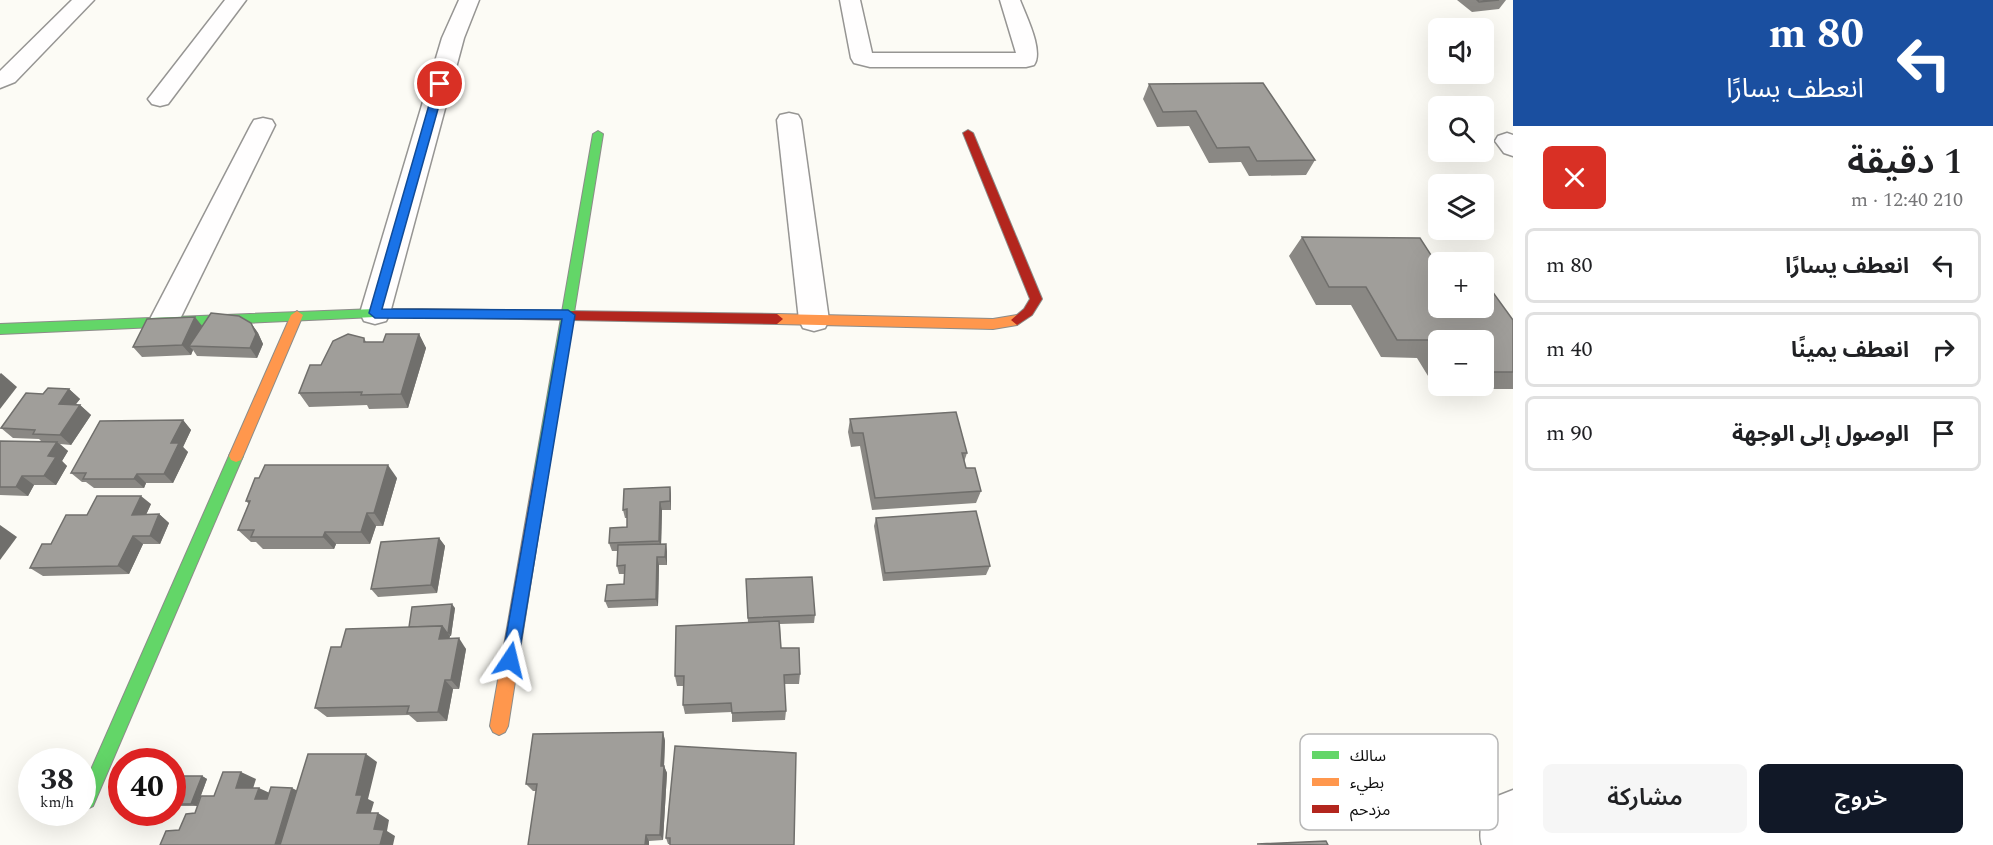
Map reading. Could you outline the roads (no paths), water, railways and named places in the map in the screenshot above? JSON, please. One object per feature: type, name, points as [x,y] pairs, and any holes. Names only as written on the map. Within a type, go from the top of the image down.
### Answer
[{"type":"street","points":[[0,81],[8,77],[84,0]]},
{"type":"street","points":[[160,99],[236,0]]},
{"type":"street","points":[[375,313],[453,38],[469,0]]},
{"type":"street","points":[[850,0],[862,58],[870,60],[1026,60],[1027,51],[1010,0]]},
{"type":"street","points":[[789,120],[814,320]]},
{"type":"street","points":[[164,321],[263,125]]},
{"type":"street","points":[[0,329],[375,313],[993,324],[1016,322],[1029,314],[1036,299],[968,133]]},
{"type":"street","points":[[499,726],[598,134]]},
{"type":"street","points":[[96,779],[297,315]]},
{"type":"street","points":[[1506,845],[1502,838],[1506,815],[1513,812]]}]
